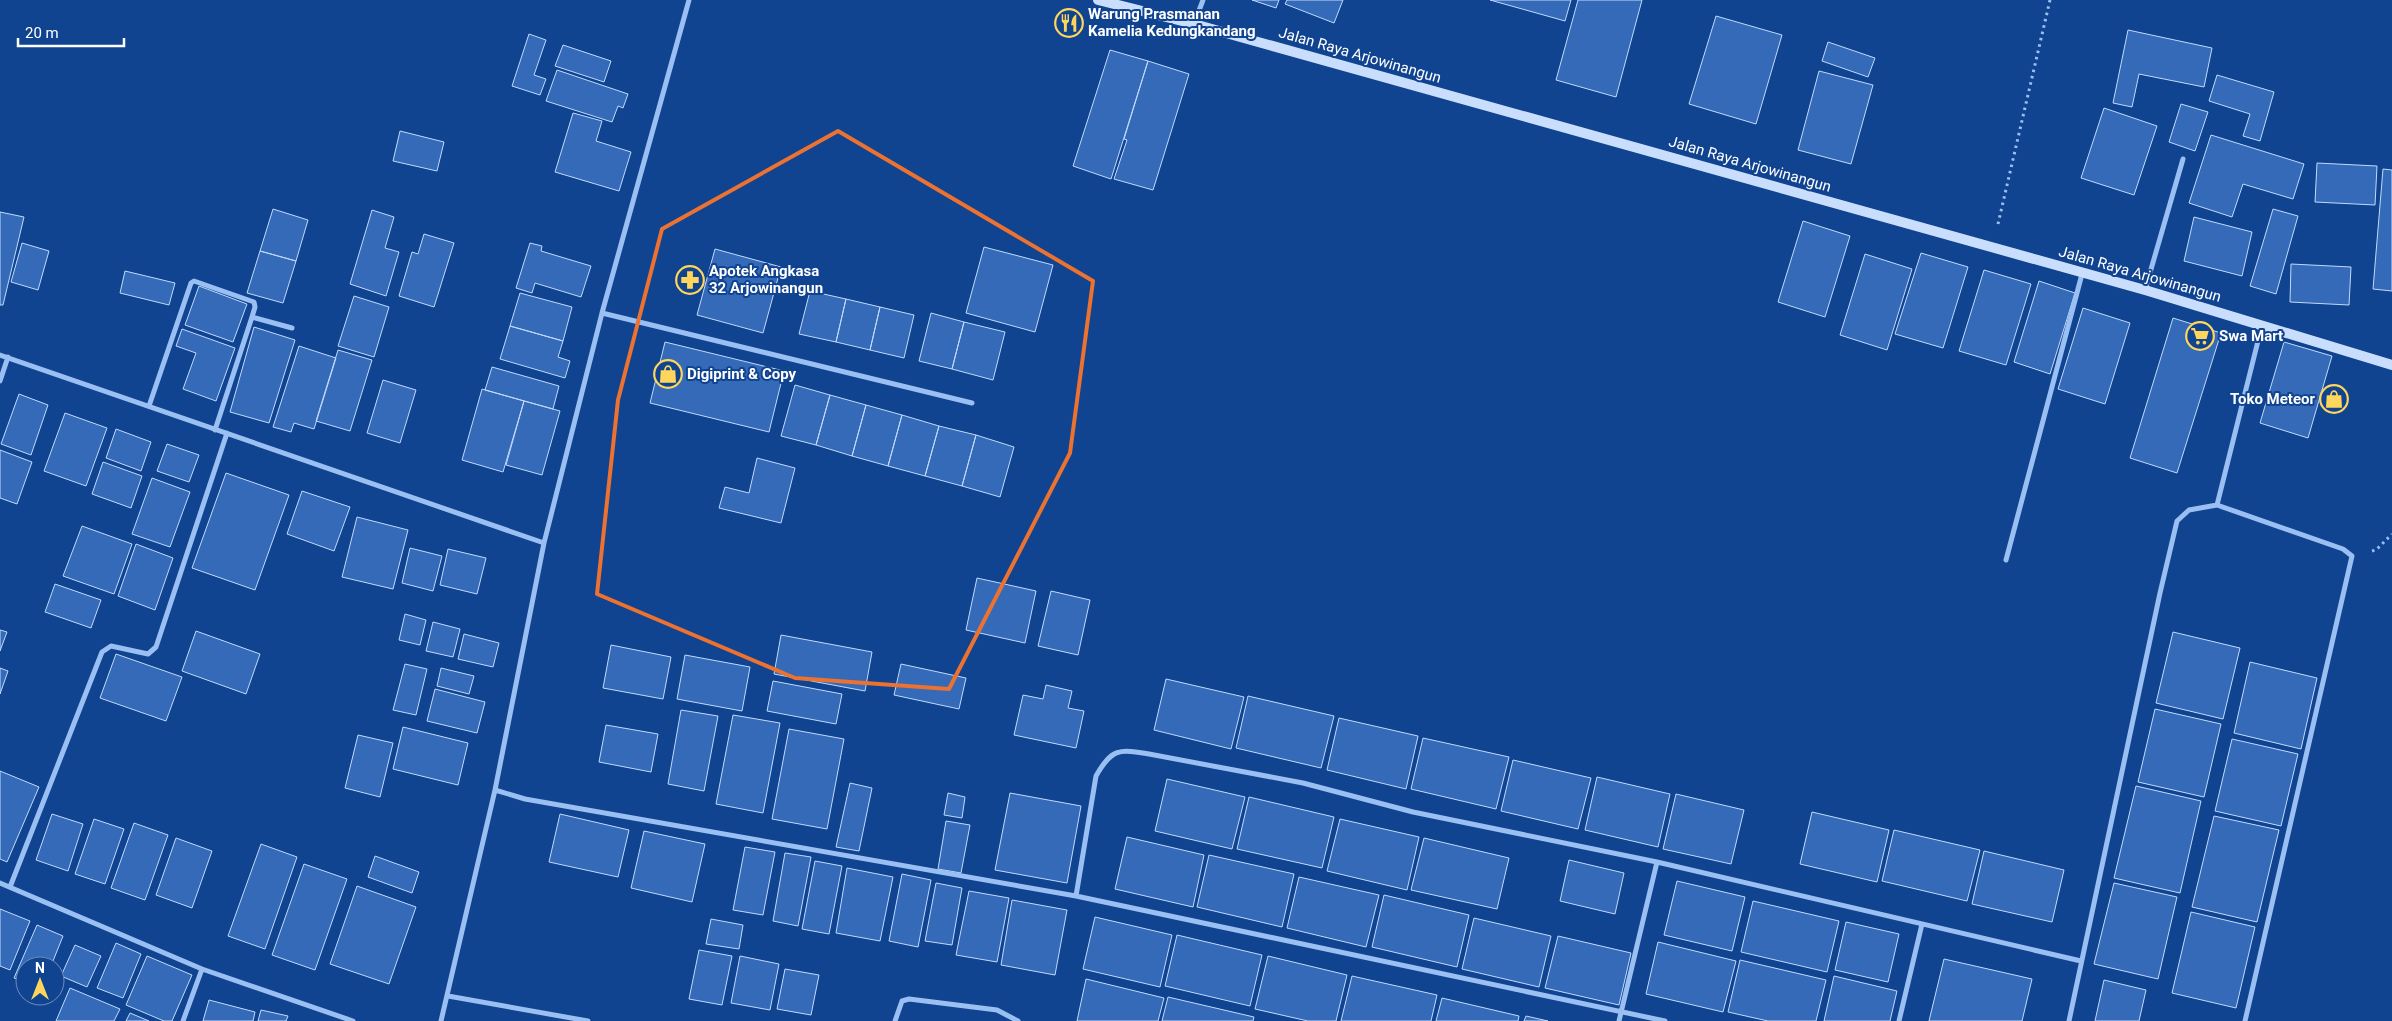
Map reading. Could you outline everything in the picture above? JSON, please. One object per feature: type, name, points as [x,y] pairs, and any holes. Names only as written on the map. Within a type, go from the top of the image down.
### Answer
[{"type":"main road","name":"Jalan Raya Arjowinangun","points":[[1098,0],[1194,24],[1992,247],[2082,274],[2145,290],[2392,366]]},
{"type":"street","points":[[441,1021],[495,790],[544,543],[602,313],[689,0]]},
{"type":"street","points":[[1194,24],[1203,0]]},
{"type":"street","points":[[2145,290],[2183,159]]},
{"type":"street","points":[[2006,560],[2082,274]]},
{"type":"street","points":[[149,406],[191,283],[194,281],[254,302],[255,307],[252,317],[215,430]]},
{"type":"street","points":[[602,313],[972,403]]},
{"type":"street","points":[[252,317],[292,328]]},
{"type":"street","points":[[2216,505],[2262,326]]},
{"type":"street","points":[[0,354],[544,543]]},
{"type":"street","points":[[0,381],[8,357]]},
{"type":"street","points":[[10,887],[102,652],[111,646],[148,654],[156,647],[227,434]]},
{"type":"street","points":[[2069,1021],[2160,592],[2177,521],[2189,510],[2216,505],[2343,548],[2352,556],[2245,1021]]},
{"type":"street","points":[[1076,896],[1096,776],[1105,760],[1112,753],[1124,750],[1303,783],[1413,812],[1657,862],[2081,961]]},
{"type":"street","points":[[495,790],[535,801],[1076,896],[1665,1021]]},
{"type":"street","points":[[1619,1021],[1657,862]]},
{"type":"street","points":[[0,883],[202,969],[353,1021]]},
{"type":"street","points":[[1899,1021],[1922,924]]},
{"type":"street","points":[[183,1021],[202,969]]},
{"type":"street","points":[[448,996],[588,1021]]},
{"type":"street","points":[[895,1021],[902,1001],[909,999],[997,1010],[1018,1021]]},
{"type":"path","points":[[1992,247],[2050,0]]},
{"type":"path","points":[[2352,556],[2376,550],[2392,534]]},
{"type":"highlighted area","points":[[838,131],[1093,281],[1070,453],[949,689],[795,678],[597,594],[618,400],[662,229]]},
{"type":"building","points":[[1252,0],[1279,0],[1276,8]]},
{"type":"building","points":[[1287,0],[1343,0],[1334,23],[1285,4]]},
{"type":"building","points":[[1490,0],[1571,0],[1565,21]]},
{"type":"building","points":[[1578,0],[1642,0],[1616,97],[1556,80]]},
{"type":"building","points":[[1716,16],[1782,35],[1756,124],[1689,104]]},
{"type":"building","points":[[2128,30],[2212,48],[2204,87],[2139,74],[2132,107],[2113,103]]},
{"type":"building","points":[[529,34],[546,40],[534,75],[546,79],[540,95],[512,86]]},
{"type":"building","points":[[1828,42],[1875,58],[1868,77],[1822,61]]},
{"type":"building","points":[[563,45],[611,61],[604,82],[555,66]]},
{"type":"building","points":[[1110,50],[1148,61],[1111,179],[1073,166]]},
{"type":"building","points":[[1148,61],[1189,74],[1153,190],[1114,179],[1127,140],[1124,139]]},
{"type":"building","points":[[557,70],[628,94],[623,108],[618,106],[612,122],[546,101]]},
{"type":"building","points":[[1819,71],[1873,85],[1851,164],[1798,150]]},
{"type":"building","points":[[2217,75],[2274,92],[2260,141],[2243,136],[2250,114],[2209,101]]},
{"type":"building","points":[[2181,104],[2208,112],[2195,151],[2169,142]]},
{"type":"building","points":[[2104,108],[2157,126],[2134,195],[2081,178]]},
{"type":"building","points":[[573,113],[602,121],[596,141],[631,152],[619,191],[555,172]]},
{"type":"building","points":[[400,131],[444,142],[437,171],[393,161]]},
{"type":"building","points":[[2211,135],[2304,164],[2293,199],[2243,184],[2232,217],[2189,203]]},
{"type":"building","points":[[2317,163],[2377,166],[2375,205],[2315,202]]},
{"type":"building","points":[[2383,169],[2392,170],[2392,291],[2373,289]]},
{"type":"building","points":[[273,209],[308,220],[296,261],[260,251]]},
{"type":"building","points":[[2273,209],[2298,216],[2276,294],[2250,286]]},
{"type":"building","points":[[372,210],[394,217],[385,248],[399,252],[386,296],[350,284]]},
{"type":"building","points":[[0,212],[24,217],[3,305],[0,305]]},
{"type":"building","points":[[2194,217],[2252,232],[2242,276],[2184,261]]},
{"type":"building","points":[[1803,221],[1850,236],[1825,317],[1778,302]]},
{"type":"building","points":[[424,234],[454,243],[434,307],[399,296],[412,252],[418,254]]},
{"type":"building","points":[[22,243],[49,251],[38,290],[11,282]]},
{"type":"building","points":[[530,243],[542,246],[541,251],[591,266],[581,297],[535,283],[532,293],[516,288]]},
{"type":"building","points":[[984,247],[1053,265],[1035,332],[966,313]]},
{"type":"building","points":[[715,249],[781,267],[763,333],[697,315]]},
{"type":"building","points":[[260,251],[296,261],[283,303],[247,293]]},
{"type":"building","points":[[1921,253],[1968,267],[1943,348],[1895,334]]},
{"type":"building","points":[[1865,254],[1912,269],[1887,350],[1840,335]]},
{"type":"building","points":[[2291,264],[2351,267],[2349,305],[2290,302]]},
{"type":"building","points":[[1984,270],[2031,284],[2006,365],[1959,351]]},
{"type":"building","points":[[125,271],[175,283],[169,305],[120,293]]},
{"type":"building","points":[[2039,281],[2075,293],[2050,374],[2014,362]]},
{"type":"building","points":[[199,286],[247,304],[233,342],[185,325]]},
{"type":"building","points":[[810,291],[846,299],[836,342],[799,334]]},
{"type":"building","points":[[520,293],[572,307],[563,341],[510,326]]},
{"type":"building","points":[[354,296],[389,307],[374,357],[338,346]]},
{"type":"building","points":[[846,299],[880,307],[870,350],[836,342]]},
{"type":"building","points":[[880,307],[914,315],[904,358],[870,350]]},
{"type":"building","points":[[2083,308],[2130,323],[2105,404],[2058,389]]},
{"type":"building","points":[[931,313],[964,322],[952,369],[919,361]]},
{"type":"building","points":[[2173,318],[2221,333],[2177,473],[2130,458]]},
{"type":"building","points":[[964,322],[1005,332],[993,380],[952,369]]},
{"type":"building","points":[[510,326],[563,341],[558,357],[570,361],[565,378],[500,359]]},
{"type":"building","points":[[254,327],[295,340],[269,423],[230,412]]},
{"type":"building","points":[[182,329],[235,348],[216,401],[183,389],[196,353],[176,346]]},
{"type":"building","points":[[665,342],[784,371],[769,432],[650,403]]},
{"type":"building","points":[[2284,342],[2332,356],[2308,438],[2260,423]]},
{"type":"building","points":[[299,346],[336,358],[314,429],[294,423],[291,432],[273,427]]},
{"type":"building","points":[[338,350],[372,360],[350,431],[316,421]]},
{"type":"building","points":[[492,367],[559,386],[553,409],[485,390]]},
{"type":"building","points":[[383,380],[416,390],[400,443],[367,433]]},
{"type":"building","points":[[795,385],[830,395],[816,445],[781,436]]},
{"type":"building","points":[[482,389],[524,401],[503,472],[462,460]]},
{"type":"building","points":[[19,394],[48,405],[31,455],[1,444]]},
{"type":"building","points":[[830,395],[866,405],[852,456],[816,445]]},
{"type":"building","points":[[524,401],[560,411],[542,475],[506,465]]},
{"type":"building","points":[[866,405],[902,415],[888,466],[852,456]]},
{"type":"building","points":[[65,413],[107,428],[86,486],[44,471]]},
{"type":"building","points":[[902,415],[939,426],[925,476],[888,466]]},
{"type":"building","points":[[939,426],[976,435],[962,486],[925,476]]},
{"type":"building","points":[[116,429],[151,442],[141,471],[106,458]]},
{"type":"building","points":[[976,435],[1014,447],[1000,497],[962,486]]},
{"type":"building","points":[[167,444],[199,455],[189,482],[157,471]]},
{"type":"building","points":[[0,450],[32,462],[17,504],[0,498]]},
{"type":"building","points":[[757,458],[795,468],[781,523],[719,508],[725,487],[749,493]]},
{"type":"building","points":[[103,462],[142,476],[131,508],[92,494]]},
{"type":"building","points":[[226,473],[289,495],[255,590],[192,568]]},
{"type":"building","points":[[152,478],[190,492],[170,547],[132,534]]},
{"type":"building","points":[[302,491],[350,507],[334,551],[287,534]]},
{"type":"building","points":[[357,517],[408,530],[393,589],[342,577]]},
{"type":"building","points":[[82,526],[132,544],[114,594],[63,576]]},
{"type":"building","points":[[136,544],[173,558],[155,610],[118,596]]},
{"type":"building","points":[[410,548],[442,556],[433,591],[402,583]]},
{"type":"building","points":[[448,549],[486,558],[477,594],[440,585]]},
{"type":"building","points":[[977,578],[1036,591],[1025,643],[966,630]]},
{"type":"building","points":[[55,584],[101,600],[91,628],[45,612]]},
{"type":"building","points":[[1051,591],[1090,600],[1078,655],[1038,646]]},
{"type":"building","points":[[405,614],[426,620],[420,645],[399,640]]},
{"type":"building","points":[[433,622],[460,629],[453,657],[426,651]]},
{"type":"building","points":[[0,630],[7,632],[0,651]]},
{"type":"building","points":[[196,631],[260,654],[246,694],[182,671]]},
{"type":"building","points":[[2173,632],[2240,648],[2223,719],[2156,703]]},
{"type":"building","points":[[464,634],[499,643],[493,667],[458,659]]},
{"type":"building","points":[[781,635],[872,652],[865,691],[774,674]]},
{"type":"building","points":[[611,645],[671,657],[663,699],[603,688]]},
{"type":"building","points":[[116,654],[182,677],[166,721],[100,698]]},
{"type":"building","points":[[685,655],[750,667],[742,711],[677,699]]},
{"type":"building","points":[[2250,662],[2317,678],[2301,749],[2234,733]]},
{"type":"building","points":[[405,664],[427,669],[416,715],[393,710]]},
{"type":"building","points":[[901,664],[966,678],[959,709],[894,695]]},
{"type":"building","points":[[0,668],[8,671],[0,694]]},
{"type":"building","points":[[441,668],[474,676],[469,694],[437,686]]},
{"type":"building","points":[[1166,679],[1244,697],[1231,749],[1154,730]]},
{"type":"building","points":[[773,681],[842,694],[836,724],[767,711]]},
{"type":"building","points":[[1046,685],[1072,691],[1068,708],[1084,711],[1076,748],[1014,735],[1023,695],[1043,699]]},
{"type":"building","points":[[435,689],[485,702],[477,733],[427,721]]},
{"type":"building","points":[[1248,696],[1334,716],[1321,768],[1236,748]]},
{"type":"building","points":[[2155,709],[2221,724],[2204,797],[2138,782]]},
{"type":"building","points":[[681,710],[718,716],[704,791],[668,784]]},
{"type":"building","points":[[733,715],[780,723],[763,813],[716,804]]},
{"type":"building","points":[[1339,718],[1418,736],[1406,789],[1327,770]]},
{"type":"building","points":[[606,725],[658,734],[651,772],[599,762]]},
{"type":"building","points":[[403,727],[468,743],[458,785],[393,769]]},
{"type":"building","points":[[789,729],[844,739],[827,829],[772,819]]},
{"type":"building","points":[[358,735],[393,743],[380,797],[345,788]]},
{"type":"building","points":[[1423,738],[1509,757],[1496,809],[1411,789]]},
{"type":"building","points":[[2232,739],[2298,754],[2281,826],[2215,811]]},
{"type":"building","points":[[1513,760],[1591,778],[1578,829],[1501,811]]},
{"type":"building","points":[[0,771],[39,787],[7,862],[0,859]]},
{"type":"building","points":[[1597,777],[1670,794],[1658,847],[1585,830]]},
{"type":"building","points":[[1167,779],[1245,797],[1232,849],[1155,831]]},
{"type":"building","points":[[850,783],[872,788],[859,851],[836,847]]},
{"type":"building","points":[[2136,786],[2201,801],[2180,893],[2114,878]]},
{"type":"building","points":[[948,793],[965,797],[962,818],[944,815]]},
{"type":"building","points":[[1010,793],[1081,806],[1067,883],[995,870]]},
{"type":"building","points":[[1676,794],[1744,810],[1731,864],[1663,849]]},
{"type":"building","points":[[1249,797],[1334,817],[1322,868],[1237,849]]},
{"type":"building","points":[[1812,812],[1889,830],[1877,882],[1800,864]]},
{"type":"building","points":[[52,814],[83,824],[68,871],[36,860]]},
{"type":"building","points":[[560,814],[629,830],[618,877],[549,862]]},
{"type":"building","points":[[2214,816],[2279,830],[2257,922],[2192,907]]},
{"type":"building","points":[[94,819],[124,829],[105,884],[75,874]]},
{"type":"building","points":[[1340,819],[1419,837],[1407,890],[1327,871]]},
{"type":"building","points":[[946,821],[970,825],[961,873],[938,869]]},
{"type":"building","points":[[134,823],[168,835],[145,900],[111,888]]},
{"type":"building","points":[[1894,830],[1980,850],[1967,901],[1882,881]]},
{"type":"building","points":[[644,831],[705,844],[692,902],[631,888]]},
{"type":"building","points":[[1127,837],[1204,855],[1193,907],[1115,889]]},
{"type":"building","points":[[176,838],[212,851],[192,908],[156,895]]},
{"type":"building","points":[[1424,838],[1509,858],[1497,909],[1411,890]]},
{"type":"building","points":[[261,844],[297,857],[265,949],[228,936]]},
{"type":"building","points":[[745,847],[775,852],[763,915],[733,910]]},
{"type":"building","points":[[1984,851],[2064,870],[2052,922],[1972,904]]},
{"type":"building","points":[[785,853],[811,857],[798,926],[773,921]]},
{"type":"building","points":[[1209,855],[1294,874],[1282,927],[1197,907]]},
{"type":"building","points":[[375,856],[419,872],[412,893],[368,877]]},
{"type":"building","points":[[1569,860],[1624,873],[1615,914],[1560,901]]},
{"type":"building","points":[[815,861],[842,866],[829,934],[802,929]]},
{"type":"building","points":[[304,864],[347,879],[315,970],[272,955]]},
{"type":"building","points":[[847,868],[893,877],[880,941],[836,933]]},
{"type":"building","points":[[902,874],[931,880],[918,947],[889,941]]},
{"type":"building","points":[[1299,877],[1379,895],[1366,947],[1287,928]]},
{"type":"building","points":[[1677,881],[1745,897],[1732,951],[1664,935]]},
{"type":"building","points":[[936,883],[962,888],[952,945],[925,941]]},
{"type":"building","points":[[2114,883],[2177,897],[2158,979],[2094,964]]},
{"type":"building","points":[[357,886],[416,907],[389,984],[330,964]]},
{"type":"building","points":[[969,891],[1009,898],[997,962],[956,955]]},
{"type":"building","points":[[1384,895],[1469,915],[1457,967],[1372,947]]},
{"type":"building","points":[[1012,900],[1067,910],[1055,975],[1001,965]]},
{"type":"building","points":[[1753,901],[1839,921],[1827,972],[1741,952]]},
{"type":"building","points":[[0,909],[30,921],[10,970],[0,966]]},
{"type":"building","points":[[2191,912],[2255,927],[2236,1008],[2172,993]]},
{"type":"building","points":[[1095,917],[1172,935],[1160,987],[1083,969]]},
{"type":"building","points":[[1474,918],[1551,936],[1539,987],[1462,969]]},
{"type":"building","points":[[711,919],[743,925],[739,949],[706,944]]},
{"type":"building","points":[[1846,922],[1899,934],[1888,982],[1835,970]]},
{"type":"building","points":[[37,925],[63,936],[55,956],[24,956]]},
{"type":"building","points":[[1177,935],[1262,955],[1250,1006],[1165,986]]},
{"type":"building","points":[[1558,936],[1631,953],[1619,1005],[1545,988]]},
{"type":"building","points":[[1658,942],[1736,961],[1723,1012],[1646,994]]},
{"type":"building","points":[[116,943],[141,954],[123,998],[97,988]]},
{"type":"building","points":[[75,945],[101,956],[87,987],[65,978],[65,967]]},
{"type":"building","points":[[699,950],[732,956],[722,1005],[689,999]]},
{"type":"building","points":[[147,956],[192,975],[172,1021],[164,1021],[126,1005]]},
{"type":"building","points":[[740,956],[779,964],[770,1010],[731,1003]]},
{"type":"building","points":[[1268,956],[1347,975],[1336,1021],[1308,1021],[1255,1009]]},
{"type":"building","points":[[1944,959],[2032,979],[2022,1021],[1929,1021]]},
{"type":"building","points":[[1740,960],[1826,980],[1816,1021],[1768,1021],[1728,1012]]},
{"type":"building","points":[[785,969],[819,975],[811,1015],[777,1009]]},
{"type":"building","points":[[1352,976],[1437,995],[1431,1021],[1341,1021]]},
{"type":"building","points":[[1834,976],[1897,991],[1890,1021],[1824,1021]]},
{"type":"building","points":[[1086,979],[1164,998],[1158,1021],[1077,1021]]},
{"type":"building","points":[[2104,980],[2146,990],[2139,1021],[2095,1021]]},
{"type":"building","points":[[70,988],[120,1009],[114,1021],[56,1021],[62,1006],[65,1006],[65,1000]]},
{"type":"building","points":[[1168,997],[1254,1017],[1253,1021],[1162,1021]]},
{"type":"building","points":[[1442,998],[1519,1016],[1518,1021],[1436,1021]]},
{"type":"building","points":[[209,1000],[255,1012],[253,1021],[203,1021]]},
{"type":"building","points":[[261,1010],[288,1016],[286,1021],[258,1021]]},
{"type":"building","points":[[130,1013],[149,1021],[126,1021]]},
{"type":"building","points":[[1526,1016],[1548,1021],[1524,1021]]},
{"type":"place","name":"Warung Prasmanan Kamelia Kedungkandang","points":[[1069,23]]},
{"type":"place","name":"Apotek Angkasa 32 Arjowinangun","points":[[690,280]]},
{"type":"place","name":"Swa Mart","points":[[2200,336]]},
{"type":"place","name":"Digiprint & Copy","points":[[668,374]]},
{"type":"place","name":"Toko Meteor","points":[[2334,399]]}]
